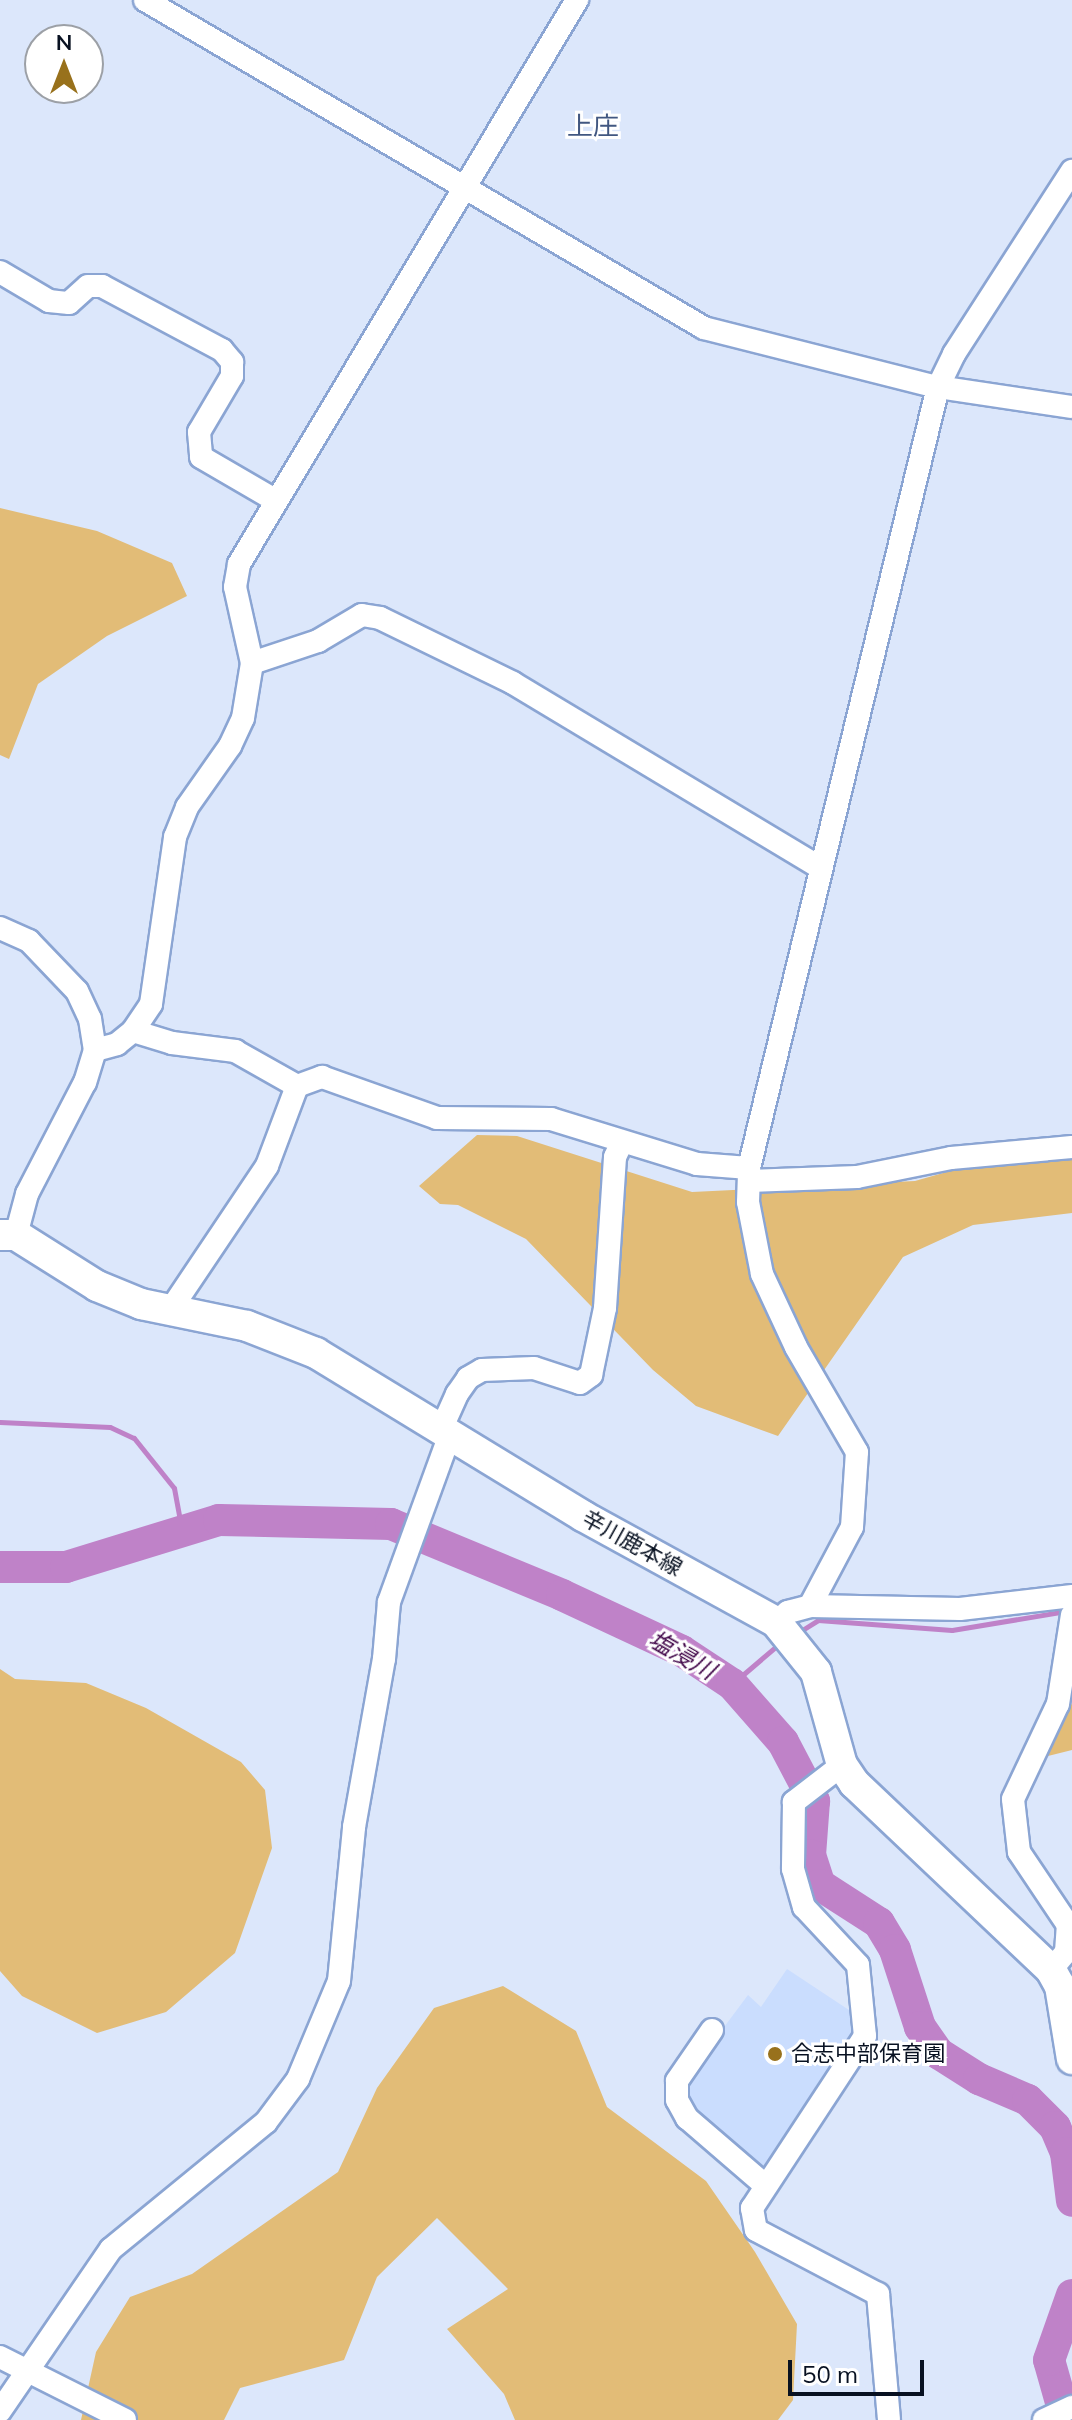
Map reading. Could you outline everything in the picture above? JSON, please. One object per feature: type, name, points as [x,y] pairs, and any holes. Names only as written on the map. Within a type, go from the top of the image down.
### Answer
[{"type":"main road","name":"辛川鹿本線","points":[[8,1235],[97,1286],[141,1304],[277,1335],[316,1353],[444,1434],[785,1633],[826,1695],[830,1772],[875,1808],[1051,1970],[1060,1986],[1072,2059]]},
{"type":"street","points":[[145,0],[461,190],[704,328],[938,387],[1072,407]]},
{"type":"street","points":[[95,1050],[117,1044],[133,1031],[151,1004],[159,974],[175,837],[187,807],[230,746],[243,718],[252,663],[235,587],[239,564],[577,0]]},
{"type":"street","points":[[810,1606],[852,1527],[857,1452],[796,1347],[762,1274],[749,1174],[938,387],[954,354],[1072,171]]},
{"type":"street","points":[[0,272],[49,301],[69,303],[88,286],[102,286],[222,350],[232,362],[232,376],[199,432],[201,457],[275,500]]},
{"type":"street","points":[[252,663],[318,641],[362,615],[380,618],[513,683],[821,868]]},
{"type":"street","points":[[0,928],[29,941],[77,991],[90,1019],[95,1050],[85,1082],[8,1235]]},
{"type":"street","points":[[133,1031],[172,1043],[235,1051],[297,1086],[322,1077],[437,1118],[551,1119],[621,1144],[749,1174],[857,1177],[951,1158],[1072,1147]]},
{"type":"street","points":[[171,1309],[267,1166],[297,1086]]},
{"type":"street","points":[[0,2411],[111,2249],[266,2122],[304,2067],[339,1981],[360,1786],[384,1659],[389,1602],[457,1394],[468,1378],[482,1370],[534,1368],[580,1383],[591,1375],[605,1308],[615,1157],[621,1144]]},
{"type":"street","points":[[785,1633],[788,1612],[810,1606],[934,1610],[1072,1596]]},
{"type":"street","points":[[1051,1970],[1066,1952],[1070,1924],[1019,1852],[1013,1799],[1058,1704],[1072,1615]]},
{"type":"street","points":[[830,1772],[797,1799],[793,1869],[804,1907],[858,1965],[865,2036],[752,2208],[756,2230],[878,2294],[889,2420]]},
{"type":"street","points":[[712,2030],[677,2081],[677,2100],[687,2118],[766,2186]]},
{"type":"street","points":[[0,2357],[125,2420]]},
{"type":"shaded area","points":[[0,508],[97,531],[172,563],[187,596],[107,636],[38,684],[9,759],[0,755]]},
{"type":"shaded area","points":[[477,1135],[517,1136],[692,1192],[915,1181],[996,1158],[1072,1151],[1072,1213],[973,1225],[903,1257],[778,1436],[696,1406],[653,1370],[526,1239],[458,1205],[440,1204],[419,1186]]},
{"type":"shaded area","points":[[0,1669],[15,1679],[86,1683],[146,1708],[241,1762],[265,1790],[272,1848],[235,1953],[166,2012],[97,2033],[22,1996],[0,1971]]},
{"type":"shaded area","points":[[1072,1703],[1072,1750],[1044,1757]]},
{"type":"shaded area","name":"合志中部保育園","points":[[787,1969],[858,2016],[858,2037],[770,2169],[754,2168],[696,2117],[684,2092],[692,2070],[748,1995],[761,2007]]},
{"type":"shaded area","points":[[503,1986],[576,2031],[607,2107],[706,2181],[755,2252],[797,2324],[793,2400],[778,2420],[515,2420],[504,2394],[447,2329],[508,2289],[437,2218],[377,2277],[344,2360],[240,2388],[224,2420],[81,2420],[96,2352],[130,2297],[192,2274],[338,2172],[377,2088],[434,2008]]},
{"type":"waterway","points":[[0,1422],[110,1427],[134,1438],[174,1488],[182,1531]]},
{"type":"waterway","name":"塩浸川","points":[[0,1567],[66,1567],[219,1520],[391,1524],[562,1595],[682,1651],[732,1684],[783,1742],[814,1801],[810,1855],[820,1885],[879,1923],[895,1950],[920,2027],[938,2053],[979,2079],[1028,2100],[1055,2127],[1066,2153],[1072,2201]]},
{"type":"waterway","points":[[799,1632],[818,1620],[952,1630],[1067,1611]]},
{"type":"waterway","points":[[732,1684],[780,1643]]},
{"type":"waterway","name":"塩浸川","points":[[1066,2420],[1049,2360],[1072,2295]]},
{"type":"place","name":"合志中部保育園","points":[[775,2054]]},
{"type":"district","name":"上庄","points":[[593,126]]}]
